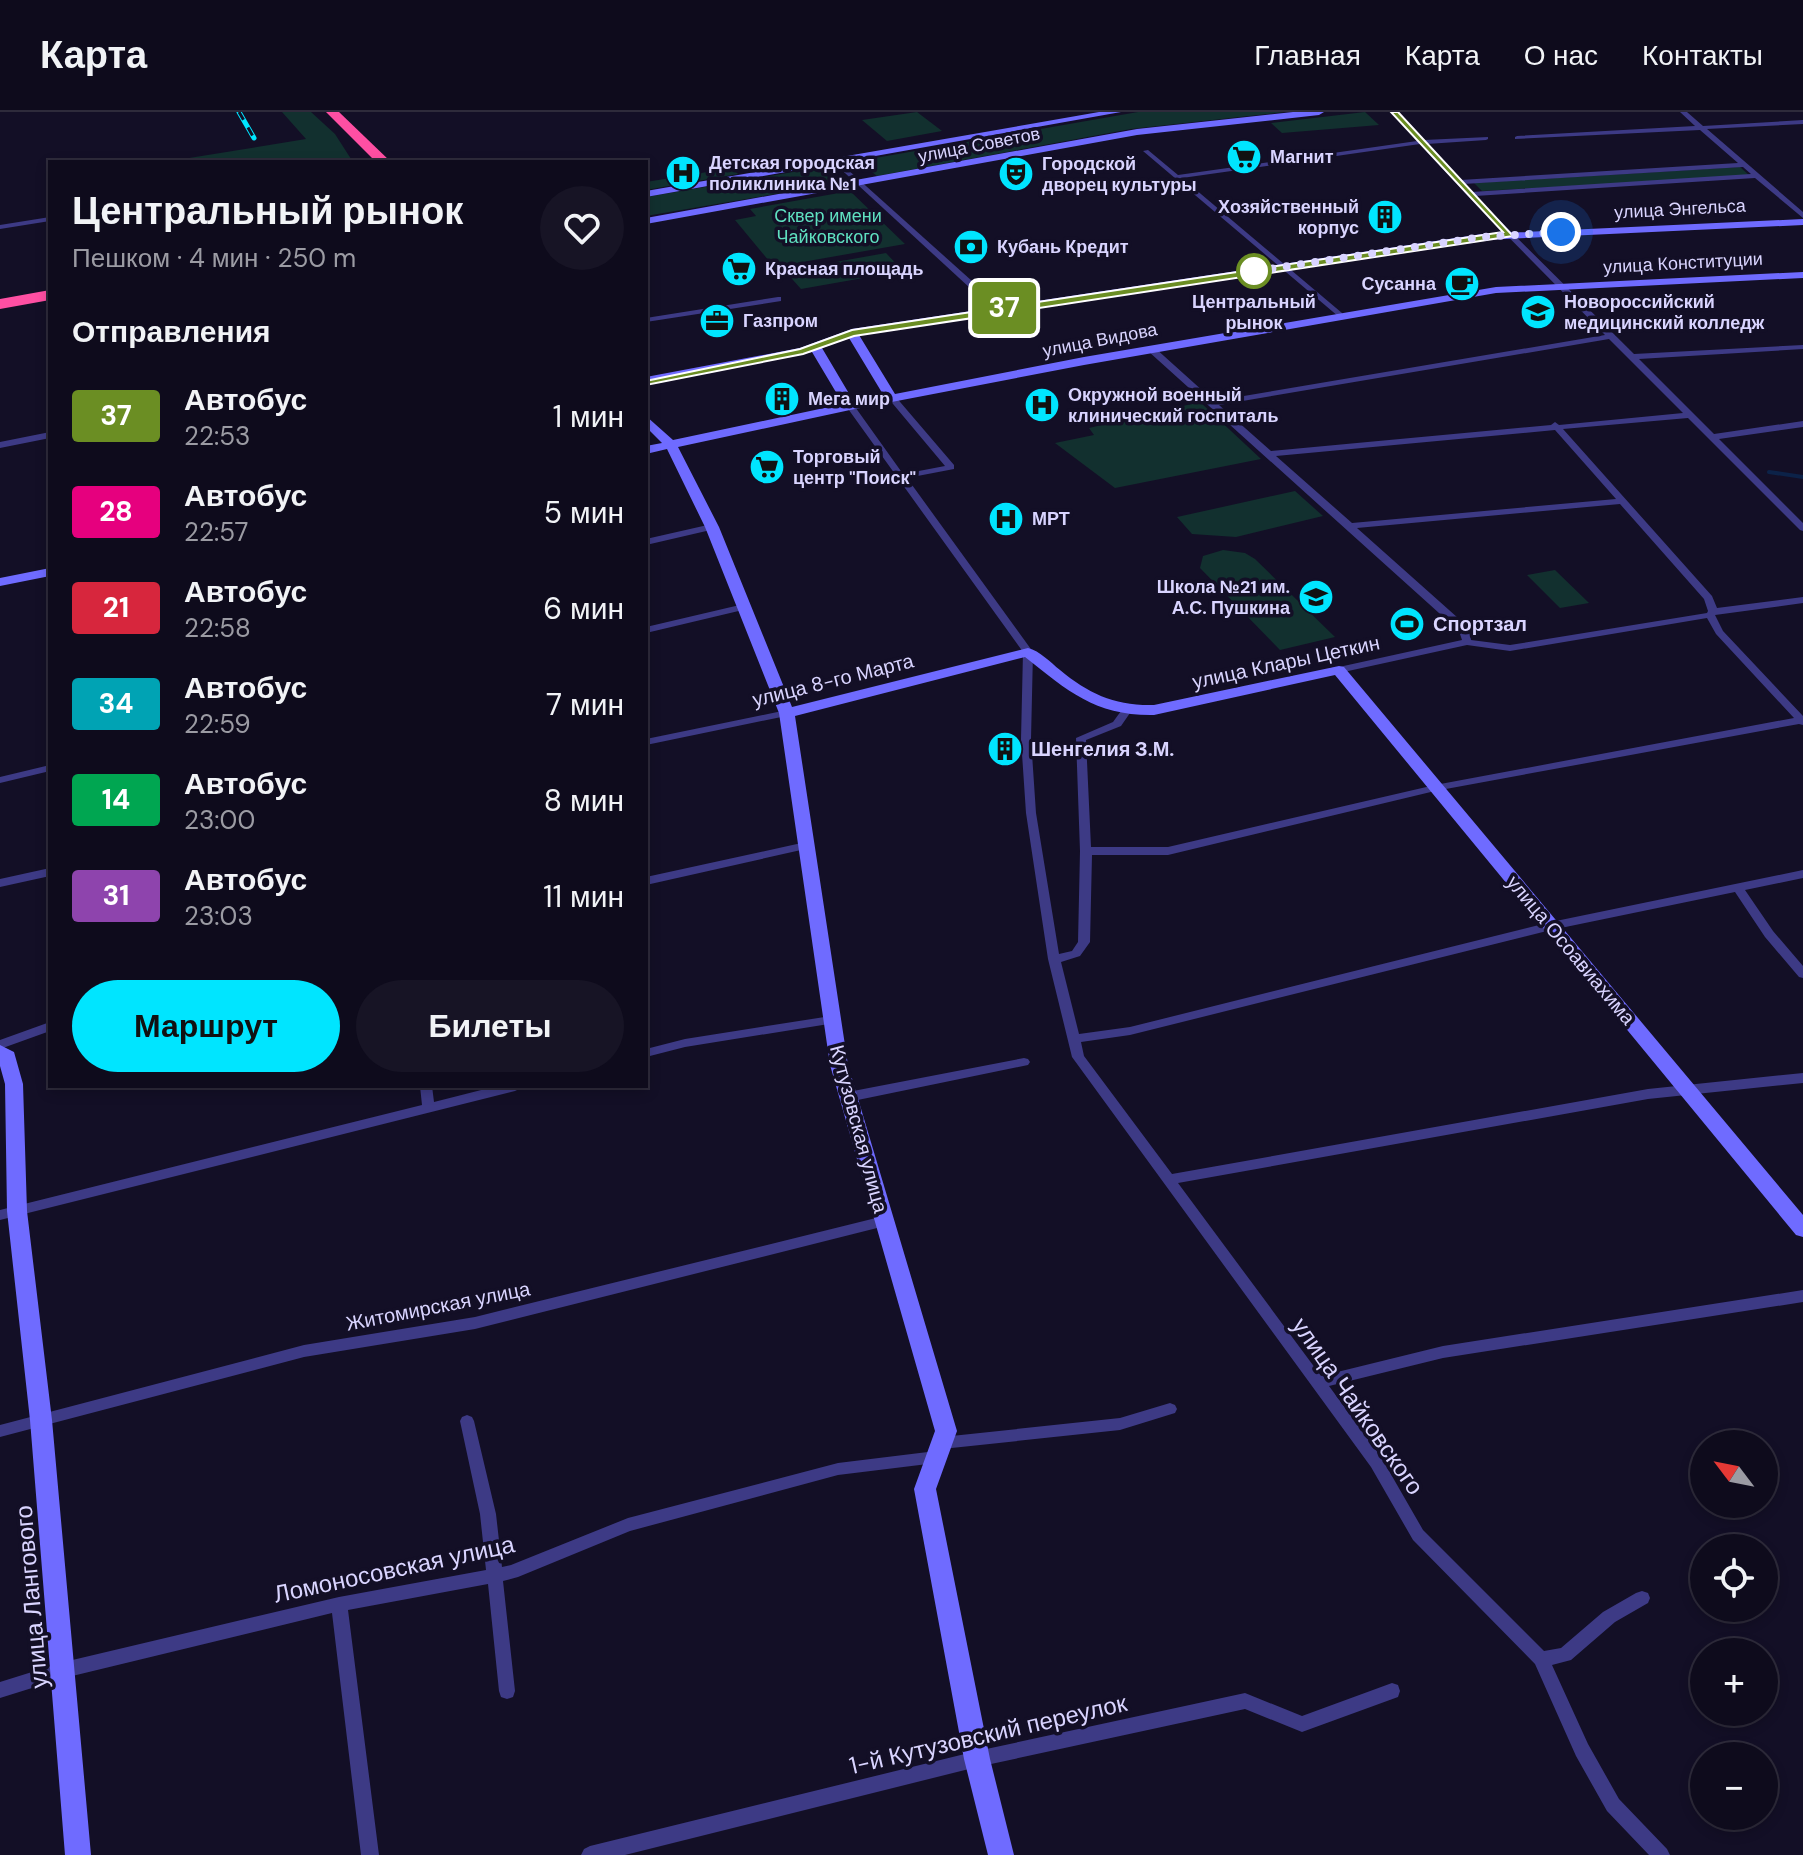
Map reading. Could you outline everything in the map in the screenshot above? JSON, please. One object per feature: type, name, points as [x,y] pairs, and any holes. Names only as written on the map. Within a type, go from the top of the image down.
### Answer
[{"type":"highway","points":[[332,112],[382,160]]},
{"type":"highway","points":[[0,304],[48,295]]},
{"type":"highway","points":[[0,313],[48,304]]},
{"type":"street","name":"улица Советов","points":[[648,194],[1116,112]]},
{"type":"street","name":"улица Советов","points":[[648,221],[1137,132],[1319,112]]},
{"type":"street","points":[[1395,112],[1469,194],[1803,528]]},
{"type":"street","points":[[1683,112],[1803,219]]},
{"type":"street","points":[[1517,138],[1803,122]]},
{"type":"street","points":[[1177,177],[1421,142],[1486,138]]},
{"type":"street","points":[[1146,151],[1339,315]]},
{"type":"street","points":[[835,161],[998,309]]},
{"type":"street","points":[[1458,182],[1744,165]]},
{"type":"street","points":[[1469,194],[1758,176]]},
{"type":"street","points":[[0,227],[48,219]]},
{"type":"street","name":"улица Энгельса","points":[[852,333],[1510,234],[1803,219]]},
{"type":"street","name":"улица Конституции","points":[[1564,288],[1803,275]]},
{"type":"street","name":"улица Видова","points":[[648,450],[850,406],[1339,315],[1496,290],[1564,288]]},
{"type":"street","points":[[648,320],[778,299]]},
{"type":"street","points":[[648,381],[815,347],[852,333],[892,398],[951,467],[906,479]]},
{"type":"street","points":[[1215,403],[1611,336]]},
{"type":"street","points":[[815,347],[850,406],[906,479],[1028,652]]},
{"type":"street","points":[[1632,357],[1803,347]]},
{"type":"street","points":[[1151,349],[1455,620],[1464,630],[1467,642]]},
{"type":"street","points":[[1271,454],[1555,425],[1689,415]]},
{"type":"street","name":"Кутузовская улица","points":[[648,422],[671,445],[712,527],[787,713],[831,1020],[848,1097],[946,1431],[925,1489],[977,1759],[1001,1855]]},
{"type":"street","points":[[1713,437],[1803,424]]},
{"type":"street","points":[[1555,425],[1709,598],[1719,632],[1802,721]]},
{"type":"street","points":[[0,445],[48,435]]},
{"type":"street","points":[[1351,526],[1622,501]]},
{"type":"street","points":[[648,542],[712,527]]},
{"type":"street","points":[[0,582],[48,572]]},
{"type":"street","name":"улица Клары Цеткин","points":[[1028,652],[1096,704],[1125,713],[1154,710],[1467,642],[1510,648],[1803,600]]},
{"type":"street","points":[[648,630],[744,607]]},
{"type":"street","name":"улица 8-го Марта","points":[[648,742],[787,713],[1028,652]]},
{"type":"street","name":"улица Чайковского","points":[[1028,652],[1026,739],[1031,813],[1054,959],[1078,1057],[1376,1462],[1418,1535],[1541,1659],[1582,1750],[1613,1805],[1661,1855]]},
{"type":"street","name":"улица Осоавиахима","points":[[1339,670],[1803,1229]]},
{"type":"street","points":[[1054,959],[1072,957],[1081,950],[1084,942],[1086,851],[1081,738],[1117,724],[1125,713]]},
{"type":"street","points":[[1086,851],[1168,851],[1435,788],[1802,721]]},
{"type":"street","points":[[0,780],[48,768]]},
{"type":"street","points":[[648,881],[806,846]]},
{"type":"street","points":[[0,883],[48,872]]},
{"type":"street","points":[[1073,1039],[1130,1031],[1551,926],[1803,874]]},
{"type":"street","points":[[1738,887],[1769,934],[1803,974]]},
{"type":"street","points":[[648,1052],[685,1043],[831,1020]]},
{"type":"street","points":[[0,1045],[48,1027]]},
{"type":"street","name":"улица Лангового","points":[[0,1052],[7,1057],[14,1084],[8,1213],[41,1420],[78,1855]]},
{"type":"street","points":[[848,1097],[1024,1062]]},
{"type":"street","points":[[1168,1180],[1648,1094],[1803,1078]]},
{"type":"street","points":[[426,1088],[429,1108]]},
{"type":"street","points":[[8,1213],[507,1088]]},
{"type":"street","name":"Житомирская улица","points":[[0,1431],[304,1351],[475,1323],[884,1221]]},
{"type":"street","points":[[1318,1383],[1443,1352],[1803,1296]]},
{"type":"street","name":"Ломоносовская улица","points":[[0,1690],[64,1670],[339,1604],[512,1572],[628,1525],[838,1469],[939,1450],[1107,1426],[1170,1409]]},
{"type":"street","points":[[467,1421],[488,1514],[507,1691]]},
{"type":"street","points":[[1541,1659],[1565,1655],[1609,1617],[1642,1598]]},
{"type":"street","points":[[339,1604],[370,1855]]},
{"type":"street","name":"1-й Кутузовский переулок","points":[[590,1855],[977,1759],[1245,1701],[1302,1724],[1392,1691]]},
{"type":"green space","points":[[282,112],[311,112],[335,134],[352,160],[183,159],[306,139]]},
{"type":"green space","points":[[917,112],[942,131],[887,141],[862,120]]},
{"type":"green space","points":[[1138,112],[1285,112],[1131,129],[877,176],[858,161]]},
{"type":"green space","points":[[1365,112],[1379,125],[1282,133],[1271,123]]},
{"type":"green space","points":[[823,167],[840,183],[648,216],[648,197]]},
{"type":"green space","points":[[1740,167],[1750,176],[1482,191],[1474,183]]},
{"type":"green space","points":[[732,168],[738,174],[648,190],[648,182]]},
{"type":"green space","name":"Сквер имени Чайковского","points":[[850,191],[905,244],[774,267],[735,220],[756,216],[750,209]]},
{"type":"green space","points":[[886,253],[903,271],[801,289],[785,271]]},
{"type":"green space","points":[[1200,402],[1261,459],[1115,488],[1055,443],[1094,435],[1089,428]]},
{"type":"green space","points":[[1295,491],[1323,516],[1236,537],[1192,534],[1177,517]]},
{"type":"green space","points":[[1223,550],[1245,553],[1255,559],[1335,637],[1280,650],[1200,568],[1203,556]]},
{"type":"green space","points":[[1555,570],[1589,603],[1560,608],[1527,575]]},
{"type":"waterway","points":[[1769,472],[1803,477]]},
{"type":"railway","points":[[239,112],[254,138]]},
{"type":"bus line","name":"37","points":[[648,382],[803,351],[852,333],[1510,234],[1395,112]]},
{"type":"place","name":"Магнит","points":[[1244,157]]},
{"type":"place","name":"Детская городская поликлиника №1","points":[[683,173]]},
{"type":"place","name":"Городской дворец культуры","points":[[1016,174]]},
{"type":"place","name":"Хозяйственный корпус","points":[[1385,217]]},
{"type":"place","name":"Кубань Кредит","points":[[971,247]]},
{"type":"place","name":"Красная площадь","points":[[739,269]]},
{"type":"place","name":"Центральный рынок","points":[[1254,271]]},
{"type":"place","name":"Сусанна","points":[[1462,284]]},
{"type":"place","name":"Новороссийский медицинский колледж","points":[[1538,312]]},
{"type":"place","name":"Газпром","points":[[717,321]]},
{"type":"place","name":"Мега мир","points":[[782,399]]},
{"type":"place","name":"Окружной военный клинический госпиталь","points":[[1042,405]]},
{"type":"place","name":"Торговый центр \"Поиск\"","points":[[767,467]]},
{"type":"place","name":"МРТ","points":[[1006,519]]},
{"type":"place","name":"Школа №21 им. А.С. Пушкина","points":[[1316,597]]},
{"type":"place","name":"Спортзал","points":[[1407,624]]},
{"type":"place","name":"Шенгелия З.М.","points":[[1005,749]]},
{"type":"route","points":[[1254,271],[1249,272],[1482,237],[1561,232]]}]
